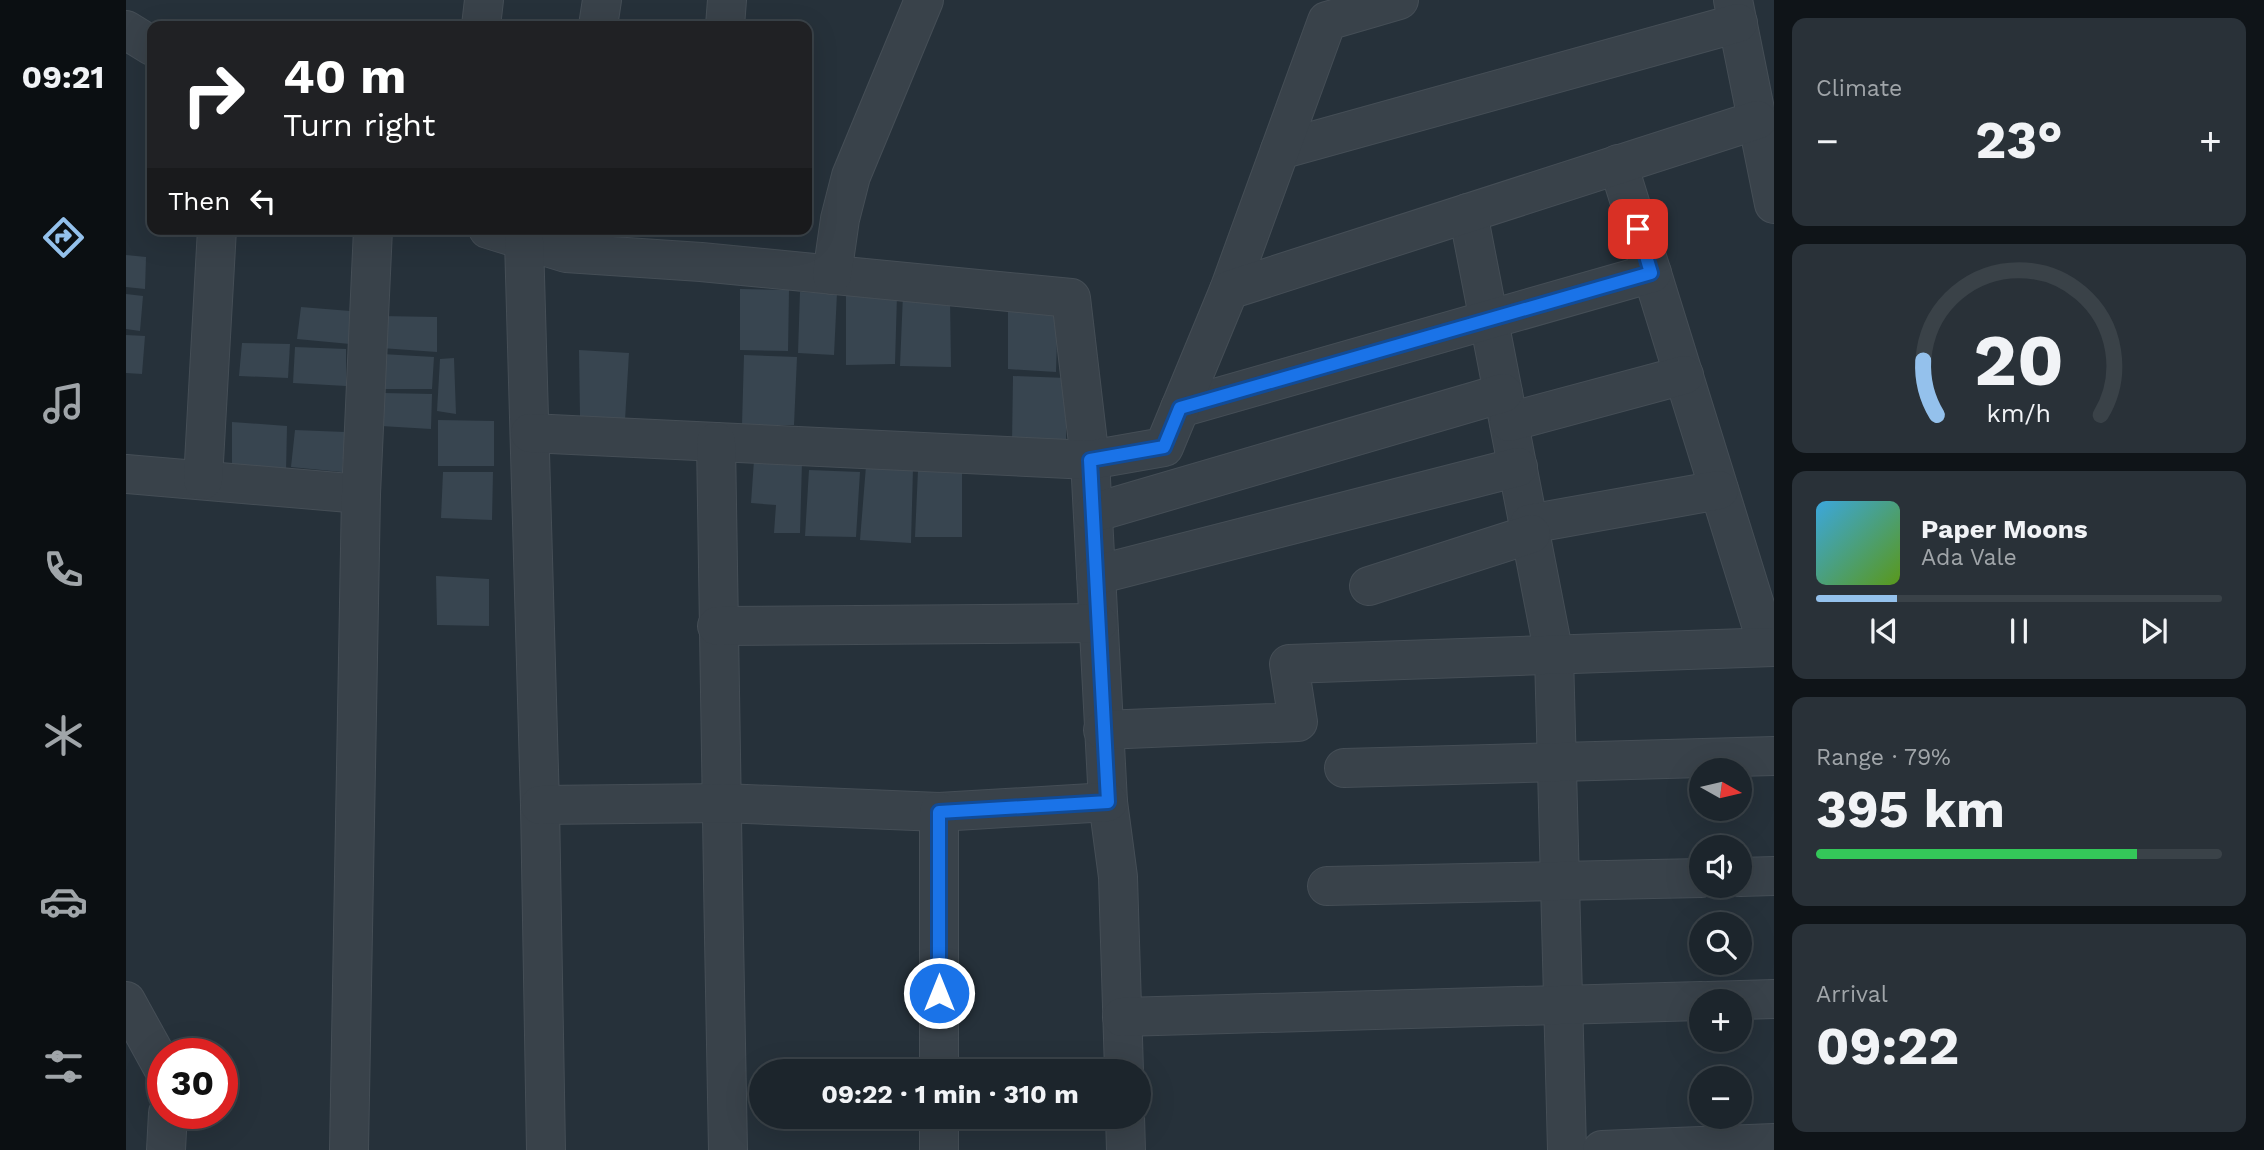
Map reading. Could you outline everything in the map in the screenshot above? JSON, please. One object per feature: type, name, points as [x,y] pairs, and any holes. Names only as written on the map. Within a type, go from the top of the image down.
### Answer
[{"type":"street","points":[[482,21],[484,0]]},
{"type":"street","points":[[599,21],[602,0]]},
{"type":"street","points":[[725,21],[727,0]]},
{"type":"street","points":[[832,275],[840,219],[851,176],[924,0]]},
{"type":"street","points":[[530,433],[1090,460],[1164,447],[1229,290],[1326,21],[1399,0]]},
{"type":"street","points":[[1280,150],[1746,25],[1757,120],[1773,193]]},
{"type":"street","points":[[126,30],[147,43]]},
{"type":"street","points":[[1229,290],[1757,120]]},
{"type":"street","points":[[1103,730],[1298,722],[1289,664],[1771,647],[1719,490],[1618,164]]},
{"type":"street","points":[[1468,213],[1554,655],[1567,1150]]},
{"type":"street","points":[[203,480],[217,235]]},
{"type":"street","points":[[349,1150],[361,494],[373,235]]},
{"type":"street","points":[[506,235],[524,241],[703,246],[832,275],[1071,298],[1090,460],[1103,730],[1108,802],[1118,877],[1124,1059]]},
{"type":"street","points":[[524,241],[540,805],[546,1150]]},
{"type":"street","points":[[1180,408],[1651,273]]},
{"type":"street","points":[[1093,513],[1506,407],[1684,376]]},
{"type":"street","points":[[716,442],[727,1150]]},
{"type":"street","points":[[1096,575],[1518,467]]},
{"type":"street","points":[[126,474],[361,494]]},
{"type":"street","points":[[1369,586],[1530,529],[1719,490]]},
{"type":"street","points":[[717,626],[1098,623]]},
{"type":"street","points":[[1344,768],[1774,756]]},
{"type":"street","points":[[540,805],[723,803],[939,812],[1108,802]]},
{"type":"street","points":[[939,812],[939,1059]]},
{"type":"street","points":[[1752,877],[1774,876]]},
{"type":"street","points":[[1327,886],[1689,878]]},
{"type":"street","points":[[1752,1000],[1774,999]]},
{"type":"street","points":[[126,1001],[147,1039]]},
{"type":"street","points":[[1122,1017],[1689,1001]]},
{"type":"street","points":[[166,1150],[167,1129]]},
{"type":"street","points":[[939,1129],[939,1150]]},
{"type":"street","points":[[1125,1129],[1126,1150]]},
{"type":"street","points":[[1602,1150],[1774,1143]]},
{"type":"building","points":[[126,255],[146,257],[145,289],[126,287]]},
{"type":"building","points":[[740,289],[789,290],[788,351],[740,350]]},
{"type":"building","points":[[800,292],[837,293],[834,355],[798,353]]},
{"type":"building","points":[[846,293],[897,295],[895,364],[846,365]]},
{"type":"building","points":[[126,294],[143,296],[140,331],[126,329]]},
{"type":"building","points":[[903,294],[950,298],[951,367],[900,366]]},
{"type":"building","points":[[1008,301],[1058,305],[1056,372],[1008,369]]},
{"type":"building","points":[[301,307],[350,311],[350,344],[297,339]]},
{"type":"building","points":[[381,316],[437,317],[437,352],[381,348]]},
{"type":"building","points":[[126,335],[145,336],[142,374],[126,373]]},
{"type":"building","points":[[242,343],[290,344],[288,378],[239,376]]},
{"type":"building","points":[[295,347],[346,349],[346,386],[293,383]]},
{"type":"building","points":[[579,350],[629,353],[625,420],[580,417]]},
{"type":"building","points":[[382,354],[434,357],[432,389],[382,389]]},
{"type":"building","points":[[744,355],[797,357],[794,425],[742,425]]},
{"type":"building","points":[[454,358],[456,414],[437,411],[440,359]]},
{"type":"building","points":[[1013,376],[1066,378],[1066,448],[1012,444]]},
{"type":"building","points":[[384,393],[432,394],[431,429],[381,426]]},
{"type":"building","points":[[438,420],[494,421],[494,466],[438,466]]},
{"type":"building","points":[[232,422],[287,426],[286,472],[232,464]]},
{"type":"building","points":[[295,430],[345,432],[342,472],[291,467]]},
{"type":"building","points":[[754,460],[802,462],[800,533],[774,533],[776,505],[751,503]]},
{"type":"building","points":[[866,466],[913,468],[911,543],[860,540]]},
{"type":"building","points":[[809,470],[860,472],[856,537],[805,536]]},
{"type":"building","points":[[918,470],[962,472],[962,537],[915,537]]},
{"type":"building","points":[[443,472],[493,472],[492,520],[441,518]]},
{"type":"building","points":[[436,576],[489,579],[489,626],[437,625]]},
{"type":"route","points":[[939,993],[939,812],[1108,802],[1090,460],[1164,447],[1180,408],[1651,273],[1638,229]]}]
